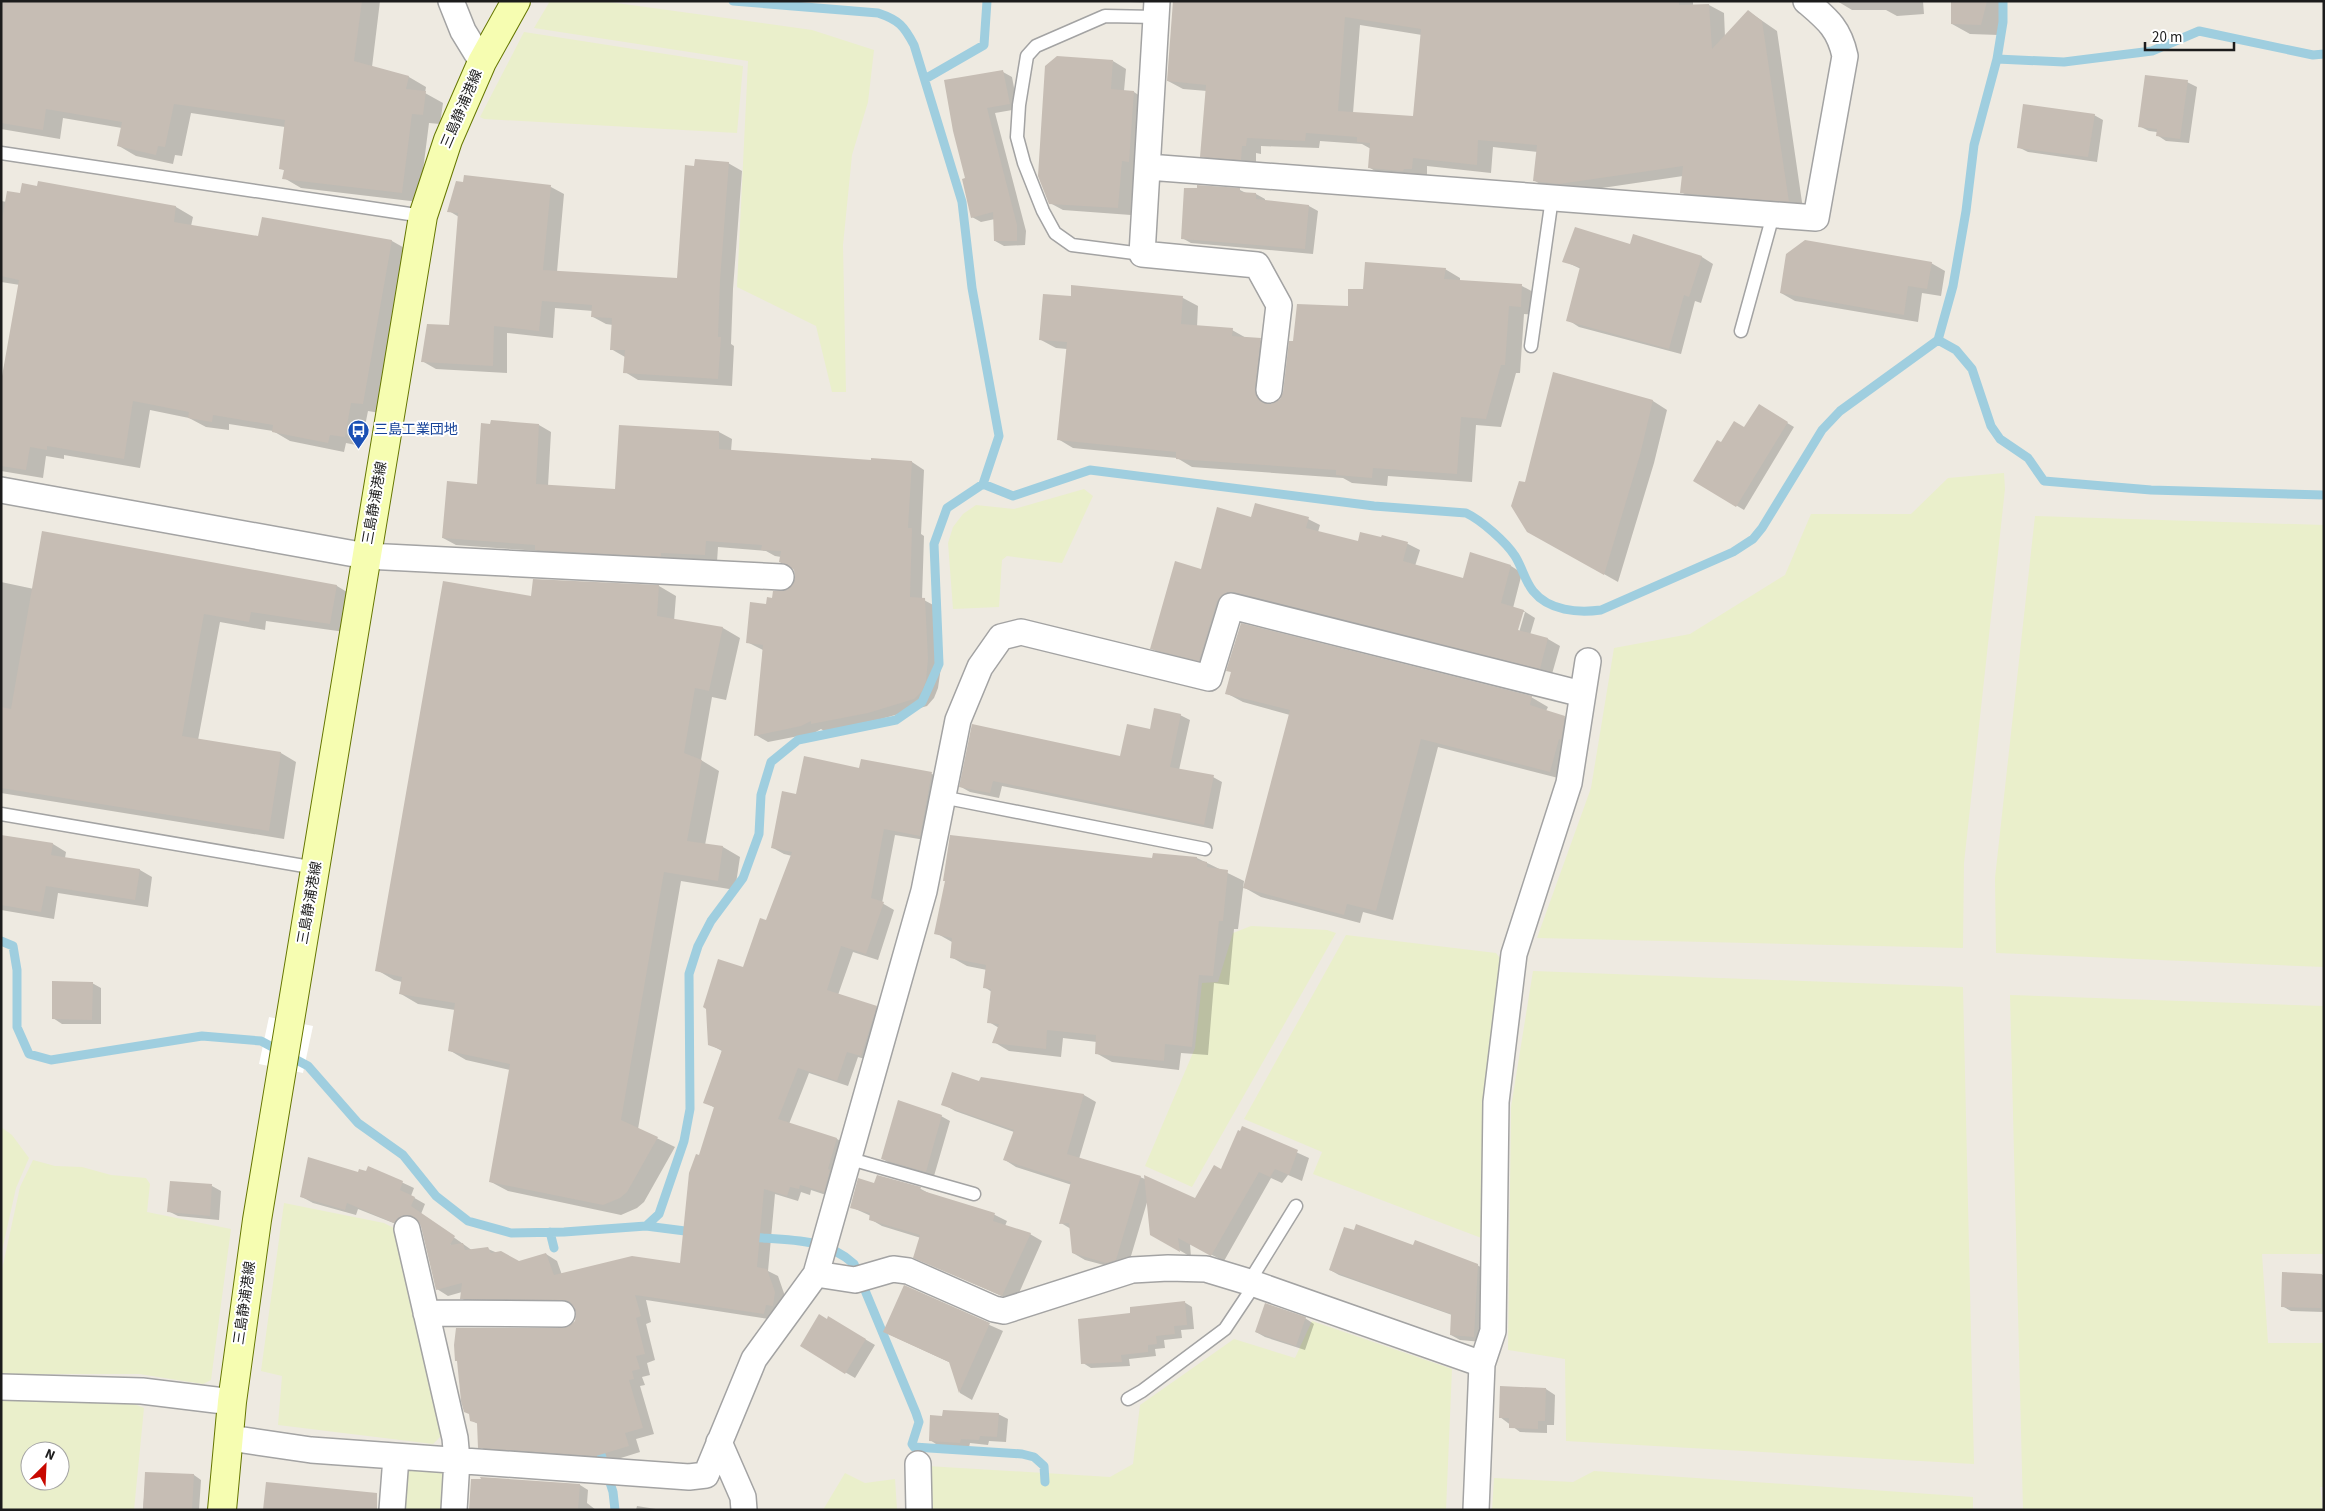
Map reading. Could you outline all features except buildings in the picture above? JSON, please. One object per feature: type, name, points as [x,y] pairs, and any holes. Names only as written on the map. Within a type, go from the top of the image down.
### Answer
[{"type":"main road","name":"三島静浦港線","points":[[222,1510],[232,1402],[257,1220],[423,216],[448,140],[482,62],[516,1]]},
{"type":"street","points":[[450,1],[463,31],[482,62]]},
{"type":"street","points":[[1148,167],[1816,218],[1845,56],[1842,38],[1831,23],[1806,1]]},
{"type":"street","points":[[1156,9],[1142,254],[1257,265],[1279,305],[1269,390]]},
{"type":"street","points":[[1,490],[366,556],[781,578]]},
{"type":"street","points":[[230,1438],[311,1450],[396,1457],[689,1478],[706,1475],[754,1359],[816,1274],[847,1158],[924,891],[958,720],[980,667],[1001,637],[1021,632],[1209,678],[1231,606],[1582,694]]},
{"type":"street","points":[[1476,1510],[1482,1364],[1492,1331],[1496,1102],[1514,954],[1569,783],[1588,661]]},
{"type":"street","points":[[407,1229],[455,1438],[457,1460],[454,1510]]},
{"type":"street","points":[[816,1274],[855,1280],[893,1269],[908,1271],[994,1309],[1004,1311],[1132,1270],[1168,1268],[1206,1269],[1252,1283],[1482,1364]]},
{"type":"street","points":[[426,1313],[562,1314]]},
{"type":"street","points":[[1,1387],[142,1391],[232,1402]]},
{"type":"street","points":[[719,1442],[743,1497],[744,1510]]},
{"type":"street","points":[[392,1510],[396,1457]]},
{"type":"street","points":[[918,1464],[918,1510]]},
{"type":"lane","points":[[1142,254],[1072,245],[1055,233],[1042,211],[1024,163],[1017,137],[1018,113],[1023,72],[1028,56],[1036,46],[1105,16],[1156,9]]},
{"type":"lane","points":[[1,153],[423,216]]},
{"type":"lane","points":[[1531,346],[1552,198]]},
{"type":"lane","points":[[1741,331],[1773,215]]},
{"type":"lane","points":[[942,797],[1205,849]]},
{"type":"lane","points":[[1,814],[316,868]]},
{"type":"lane","points":[[847,1158],[974,1194]]},
{"type":"lane","points":[[1128,1399],[1142,1391],[1225,1328],[1296,1206]]},
{"type":"green space","points":[[550,1],[602,1],[812,30],[874,50],[868,102],[852,155],[843,245],[846,392],[832,392],[816,326],[737,287],[748,61],[534,28]]},
{"type":"green space","points":[[524,32],[743,66],[737,133],[484,119],[480,117]]},
{"type":"green space","points":[[2004,473],[2005,489],[1964,863],[1963,948],[1537,938],[1591,788],[1614,648],[1690,634],[1785,575],[1811,514],[1911,514],[1948,478]]},
{"type":"green space","points":[[1084,489],[1093,496],[1062,563],[1007,556],[1002,560],[999,607],[953,609],[948,543],[953,527],[963,514],[976,505],[1014,509]]},
{"type":"green space","points":[[2035,516],[2324,525],[2324,967],[1996,953],[1995,878]]},
{"type":"green space","points":[[1251,926],[1327,930],[1336,933],[1192,1187],[1145,1166],[1195,1048],[1202,983],[1218,982],[1233,933]]},
{"type":"green space","points":[[1346,935],[1496,953],[1500,958],[1483,1124],[1484,1239],[1313,1174],[1322,1152],[1244,1119]]},
{"type":"green space","points":[[1533,971],[1963,987],[1974,1464],[1566,1441],[1565,1359],[1508,1350],[1511,1107]]},
{"type":"green space","points":[[2010,995],[2324,1006],[2324,1254],[2262,1254],[2268,1343],[2324,1343],[2324,1487],[2320,1487],[2323,1510],[2023,1510]]},
{"type":"green space","points":[[1,1127],[12,1135],[29,1158],[16,1188],[1,1255]]},
{"type":"green space","points":[[33,1160],[55,1166],[82,1167],[111,1175],[146,1178],[150,1184],[147,1212],[231,1229],[211,1380],[203,1384],[139,1374],[1,1374],[1,1274],[20,1187]]},
{"type":"green space","points":[[284,1203],[384,1223],[396,1229],[445,1432],[433,1444],[278,1425],[282,1376],[261,1371]]},
{"type":"green space","points":[[1312,1321],[1452,1369],[1446,1510],[928,1510],[927,1466],[1110,1477],[1133,1464],[1140,1405],[1234,1339],[1295,1358]]},
{"type":"green space","points":[[1,1398],[134,1404],[144,1408],[134,1510],[1,1510]]},
{"type":"green space","points":[[412,1465],[447,1472],[445,1510],[403,1510],[406,1471]]},
{"type":"green space","points":[[1594,1471],[1973,1497],[1973,1510],[1492,1510],[1494,1478],[1573,1482]]},
{"type":"green space","points":[[845,1473],[865,1483],[895,1479],[897,1510],[823,1510]]},
{"type":"pier","points":[[269,1017],[313,1026],[303,1073],[259,1064]]},
{"type":"waterway","points":[[1,941],[13,946],[17,970],[17,1027],[29,1054],[51,1060],[202,1036],[261,1041],[308,1066],[358,1123],[403,1155],[436,1196],[468,1221],[511,1233],[564,1232],[646,1226],[659,1214],[684,1141],[690,1109],[689,974],[698,946],[711,921],[743,878],[759,834],[761,795],[771,762],[798,740],[896,720],[922,702],[939,664],[934,544],[947,508],[983,484],[999,436],[972,288],[962,202],[914,45],[907,33],[896,21],[878,13],[733,1]]},
{"type":"waterway","points":[[925,79],[984,45],[987,1]]},
{"type":"waterway","points":[[983,484],[1013,496],[1090,470],[1374,506],[1466,513],[1486,526],[1511,550],[1530,587],[1540,598],[1555,607],[1574,611],[1601,610],[1733,552],[1753,539],[1762,528],[1822,430],[1840,411],[1938,340],[1953,286],[1966,211],[1974,145],[1997,59],[2003,22],[2003,1]]},
{"type":"waterway","points":[[1997,59],[2064,62],[2152,51],[2199,31],[2313,55],[2324,54]]},
{"type":"waterway","points":[[1938,340],[1956,350],[1972,369],[1991,426],[2000,439],[2028,458],[2044,481],[2151,490],[2324,495]]},
{"type":"waterway","points":[[646,1226],[693,1232]]},
{"type":"waterway","points":[[550,1232],[554,1248]]},
{"type":"waterway","points":[[748,1237],[818,1244],[843,1255],[854,1264],[919,1422],[912,1444],[914,1447],[1022,1454],[1034,1457],[1044,1466],[1045,1482]]},
{"type":"waterway","points":[[598,1445],[613,1492],[615,1510]]},
{"type":"place","name":"三島工業団地","points":[[358,449]]}]
